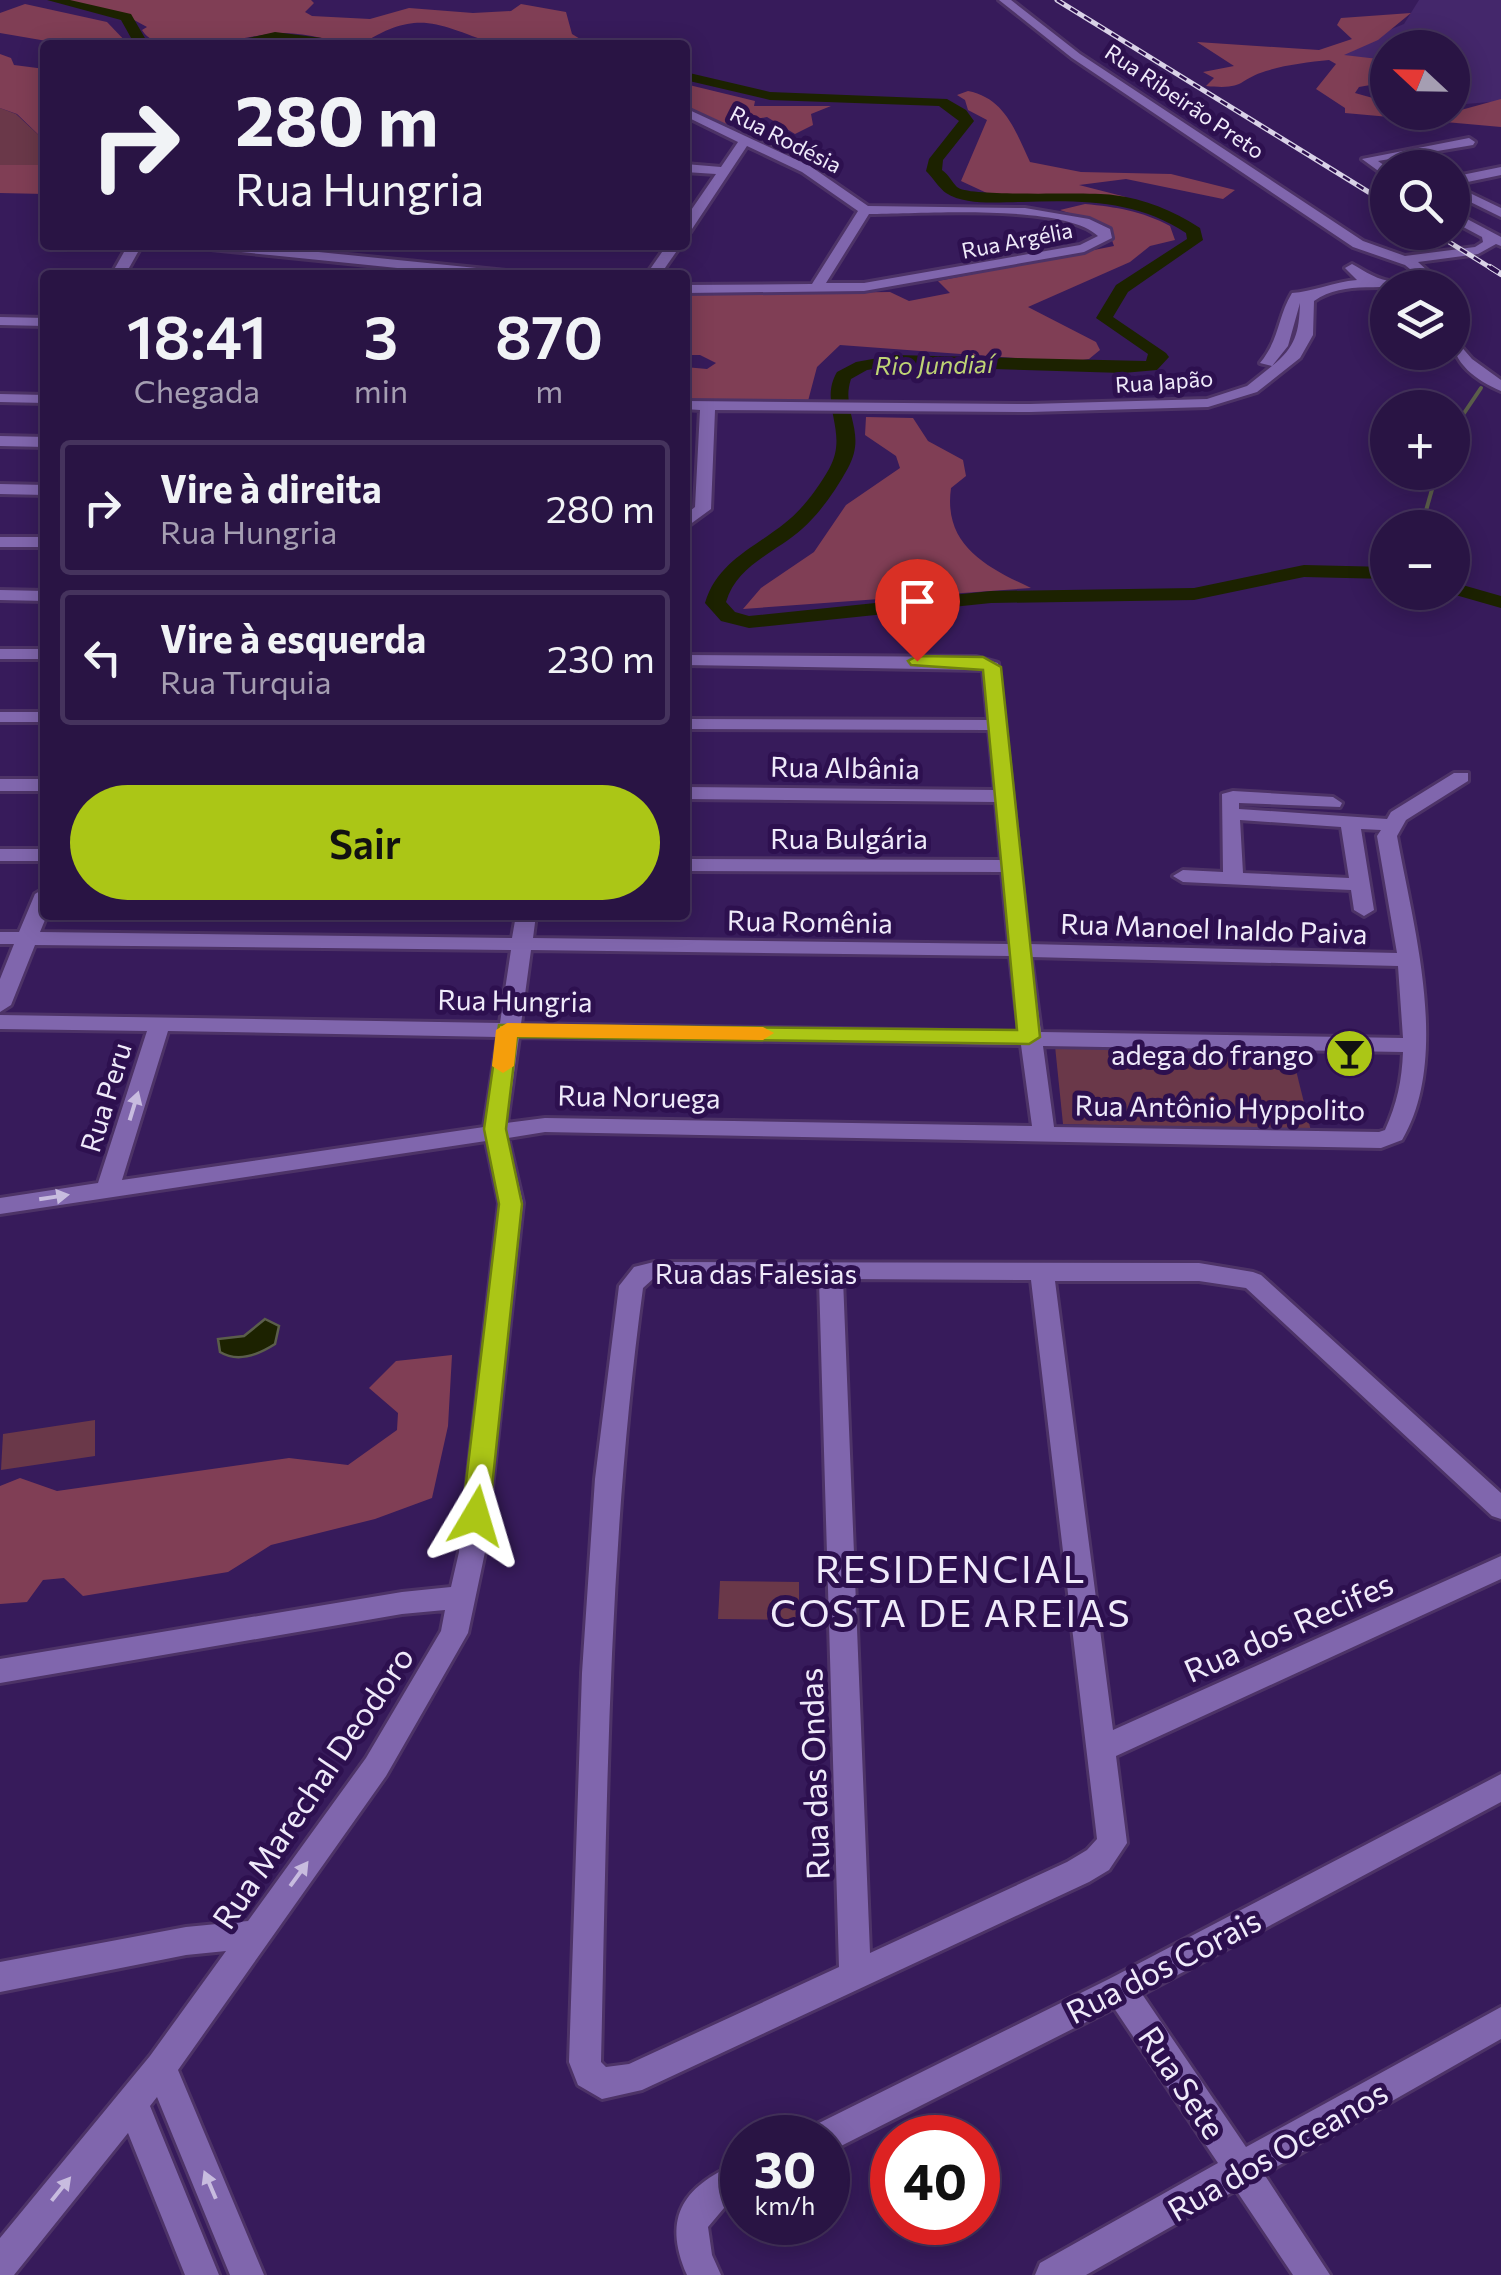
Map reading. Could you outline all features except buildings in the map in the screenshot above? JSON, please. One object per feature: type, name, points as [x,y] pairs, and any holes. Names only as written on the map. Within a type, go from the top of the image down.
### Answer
[{"type":"street","name":"Rua Ribeirão Preto","points":[[1004,0],[1120,86],[1345,234],[1397,259],[1409,270]]},
{"type":"street","name":"Rua Rodésia","points":[[690,114],[819,176],[864,210]]},
{"type":"street","points":[[690,220],[745,140]]},
{"type":"street","points":[[1418,150],[1469,142]]},
{"type":"street","points":[[1470,175],[1501,167]]},
{"type":"street","points":[[690,168],[723,171]]},
{"type":"street","points":[[1470,192],[1501,214]]},
{"type":"street","points":[[815,290],[864,210]]},
{"type":"street","name":"Rua Argélia","points":[[690,289],[864,288],[1084,248],[1105,238],[1105,232],[1090,224],[1046,214],[864,210]]},
{"type":"street","points":[[1470,213],[1501,214]]},
{"type":"street","points":[[1355,264],[1397,259],[1421,262],[1478,250],[1494,239],[1470,226]]},
{"type":"street","points":[[1345,234],[1358,277],[1370,280]]},
{"type":"street","points":[[259,250],[445,270]]},
{"type":"street","points":[[322,270],[340,250]]},
{"type":"street","points":[[1434,270],[1444,263],[1501,252]]},
{"type":"street","name":"Rua Japão","points":[[879,407],[1171,401],[1219,393],[1237,385],[1281,352],[1295,298],[1306,288],[1355,264]]},
{"type":"street","name":"Rua Japão","points":[[690,405],[1137,408],[1208,403],[1252,389],[1294,355],[1306,335],[1306,300],[1316,292],[1340,285],[1370,286]]},
{"type":"street","points":[[0,321],[40,322]]},
{"type":"street","points":[[1470,364],[1501,387]]},
{"type":"street","points":[[0,398],[40,399]]},
{"type":"street","points":[[690,519],[702,509],[708,405]]},
{"type":"street","points":[[0,441],[40,442]]},
{"type":"street","points":[[0,490],[40,490]]},
{"type":"street","points":[[0,542],[40,542]]},
{"type":"street","points":[[0,595],[40,596]]},
{"type":"street","points":[[0,654],[40,654]]},
{"type":"street","points":[[690,660],[976,662],[992,667],[1019,950],[1044,1132]]},
{"type":"street","points":[[0,716],[40,717]]},
{"type":"street","points":[[690,724],[997,725]]},
{"type":"street","points":[[1415,1046],[1408,960],[1387,836],[1398,816],[1460,778]]},
{"type":"street","points":[[0,785],[40,786]]},
{"type":"street","name":"Rua Albânia","points":[[690,792],[1004,796]]},
{"type":"street","points":[[1233,878],[1229,798],[1333,803]]},
{"type":"street","points":[[1230,814],[1390,825]]},
{"type":"street","points":[[1350,822],[1364,910]]},
{"type":"street","points":[[0,855],[40,855]]},
{"type":"street","name":"Rua Bulgária","points":[[690,866],[1013,866]]},
{"type":"street","points":[[1183,876],[1360,885]]},
{"type":"street","points":[[0,1005],[40,906]]},
{"type":"street","name":"Rua Marechal Deodoro","points":[[11,2262],[161,2067],[376,1767],[454,1633],[464,1597],[510,1204],[495,1129],[525,920]]},
{"type":"street","name":"Rua Romênia","points":[[0,938],[1019,950]]},
{"type":"street","name":"Rua Manoel Inaldo Paiva","points":[[1019,950],[1408,960]]},
{"type":"street","name":"Rua Hungria","points":[[0,1022],[1415,1046]]},
{"type":"street","name":"Rua Peru","points":[[108,1189],[160,1024]]},
{"type":"street","name":"Rua Antônio Hyppolito","points":[[1044,1132],[1365,1142],[1394,1135],[1403,1116],[1415,1046]]},
{"type":"street","name":"Rua Noruega","points":[[0,1206],[495,1129],[545,1125],[1044,1132]]},
{"type":"street","points":[[856,1974],[1078,1872],[1098,1860],[1112,1843],[1042,1272]]},
{"type":"street","name":"Rua das Falesias","points":[[856,1974],[630,2079],[602,2083],[589,2074],[586,2062],[599,1592],[613,1395],[631,1286],[642,1273],[1199,1272],[1253,1281],[1501,1510]]},
{"type":"street","name":"Rua das Ondas","points":[[831,1273],[856,1974]]},
{"type":"street","name":"Rua dos Recifes","points":[[1103,1748],[1501,1567]]},
{"type":"street","points":[[0,1671],[402,1602],[464,1597]]},
{"type":"street","name":"Rua dos Corais","points":[[850,2124],[1120,1989],[1501,1788]]},
{"type":"street","points":[[0,1977],[186,1942],[256,1934]]},
{"type":"street","name":"Rua Sete","points":[[1120,1989],[1313,2275]]},
{"type":"street","name":"Rua dos Oceanos","points":[[1052,2275],[1501,2022]]},
{"type":"street","points":[[161,2067],[247,2275]]},
{"type":"street","points":[[132,2102],[202,2275]]},
{"type":"street","points":[[704,2275],[690,2242],[692,2218],[709,2195],[720,2189]]},
{"type":"shaded area","points":[[49,0],[311,0],[314,3],[305,12],[312,16],[370,19],[409,8],[473,13],[511,11],[521,4],[566,12],[572,34],[582,40],[482,40],[442,26],[413,23],[369,40],[283,33],[231,40],[152,40],[142,30],[147,27],[123,14]]},
{"type":"shaded area","points":[[1419,0],[1501,0],[1501,105],[1470,104],[1470,30],[1389,30],[1404,24]]},
{"type":"shaded area","points":[[25,4],[107,22],[124,40],[41,40],[0,33],[0,13]]},
{"type":"shaded area","points":[[1411,13],[1390,30],[1370,30],[1370,44],[1344,55],[1370,58],[1370,85],[1359,87],[1355,93],[1370,97],[1370,115],[1345,113],[1345,108],[1316,89],[1336,64],[1329,60],[1273,69],[1235,85],[1206,86],[1214,78],[1203,72],[1234,66],[1197,42],[1319,50],[1352,39],[1337,25],[1341,18]]},
{"type":"shaded area","points":[[1370,38],[1370,70],[1334,52]]},
{"type":"shaded area","points":[[0,54],[11,58],[14,65],[40,68],[40,136],[17,114],[0,108]]},
{"type":"shaded area","points":[[690,85],[755,101],[754,106],[831,106],[811,114],[813,125],[795,134],[767,117],[724,125],[690,108]]},
{"type":"shaded area","points":[[968,91],[991,101],[1008,118],[1030,162],[1081,172],[1171,174],[1235,190],[1223,199],[1126,179],[1079,185],[1126,197],[989,194],[961,181],[987,120],[968,110],[965,100],[957,95]]},
{"type":"shaded area","points":[[1501,99],[1501,127],[1470,124],[1470,108]]},
{"type":"shaded area","points":[[0,108],[16,114],[40,136],[40,165],[0,165]]},
{"type":"shaded area","points":[[0,165],[40,165],[40,194],[0,193]]},
{"type":"shaded area","points":[[1085,204],[1118,208],[1170,226],[1175,240],[1150,246],[1130,262],[1028,307],[1096,342],[1100,350],[1089,359],[1070,362],[840,345],[817,367],[808,401],[690,400],[690,367],[707,369],[716,363],[690,355],[690,295],[890,292],[909,301],[950,293],[938,281],[1114,246],[1107,226],[1060,210]]},
{"type":"shaded area","points":[[866,417],[913,418],[928,441],[963,460],[966,476],[951,488],[950,508],[961,539],[971,552],[998,572],[1031,588],[743,609],[761,588],[814,552],[846,505],[900,468],[896,456],[865,435]]},
{"type":"shaded area","points":[[1055,1046],[1291,1050],[1311,1131],[1063,1124]]},
{"type":"shaded area","points":[[265,1319],[279,1326],[275,1344],[248,1356],[220,1352],[218,1339],[244,1336]]},
{"type":"shaded area","points":[[452,1355],[448,1426],[432,1498],[375,1519],[271,1545],[228,1572],[83,1596],[64,1578],[43,1580],[27,1602],[0,1604],[0,1486],[20,1478],[57,1491],[289,1458],[348,1465],[397,1430],[398,1413],[369,1388],[396,1361]]},
{"type":"shaded area","points":[[95,1420],[95,1456],[1,1470],[3,1434]]},
{"type":"shaded area","points":[[720,1581],[799,1582],[799,1620],[718,1619]]},
{"type":"waterway","name":"Rio Jundiaí","points":[[53,0],[126,17],[139,40]]},
{"type":"waterway","name":"Rio Jundiaí","points":[[252,40],[275,36],[307,40]]},
{"type":"waterway","name":"Rio Jundiaí","points":[[690,77],[770,96],[942,102],[967,121],[936,159],[934,171],[947,181],[949,189],[983,197],[1088,197],[1133,203],[1174,218],[1194,231],[1195,240],[1171,259],[1133,279],[1112,301],[1104,318],[1160,357],[1151,366],[938,359],[862,366],[843,376],[839,392],[848,440],[844,458],[806,514],[728,576],[715,603],[728,617],[749,622],[991,597],[1194,594],[1304,571],[1370,573]]},
{"type":"waterway","points":[[1470,404],[1481,388]]},
{"type":"waterway","points":[[1426,510],[1432,490]]},
{"type":"waterway","name":"Rio Jundiaí","points":[[1470,593],[1501,602]]},
{"type":"railway","points":[[1057,0],[1370,193]]},
{"type":"railway","points":[[1462,250],[1494,270]]},
{"type":"railway","points":[[1490,267],[1501,274]]},
{"type":"slow traffic","points":[[503,1066],[507,1030],[763,1033]]},
{"type":"place","name":"adega do frango","points":[[1349,1054]]},
{"type":"district","name":"RESIDENCIAL COSTA DE AREIAS","points":[[951,1589]]},
{"type":"route","points":[[476,1516],[510,1204],[495,1129],[507,1030],[1029,1037],[992,667],[983,662],[917,661]]}]
